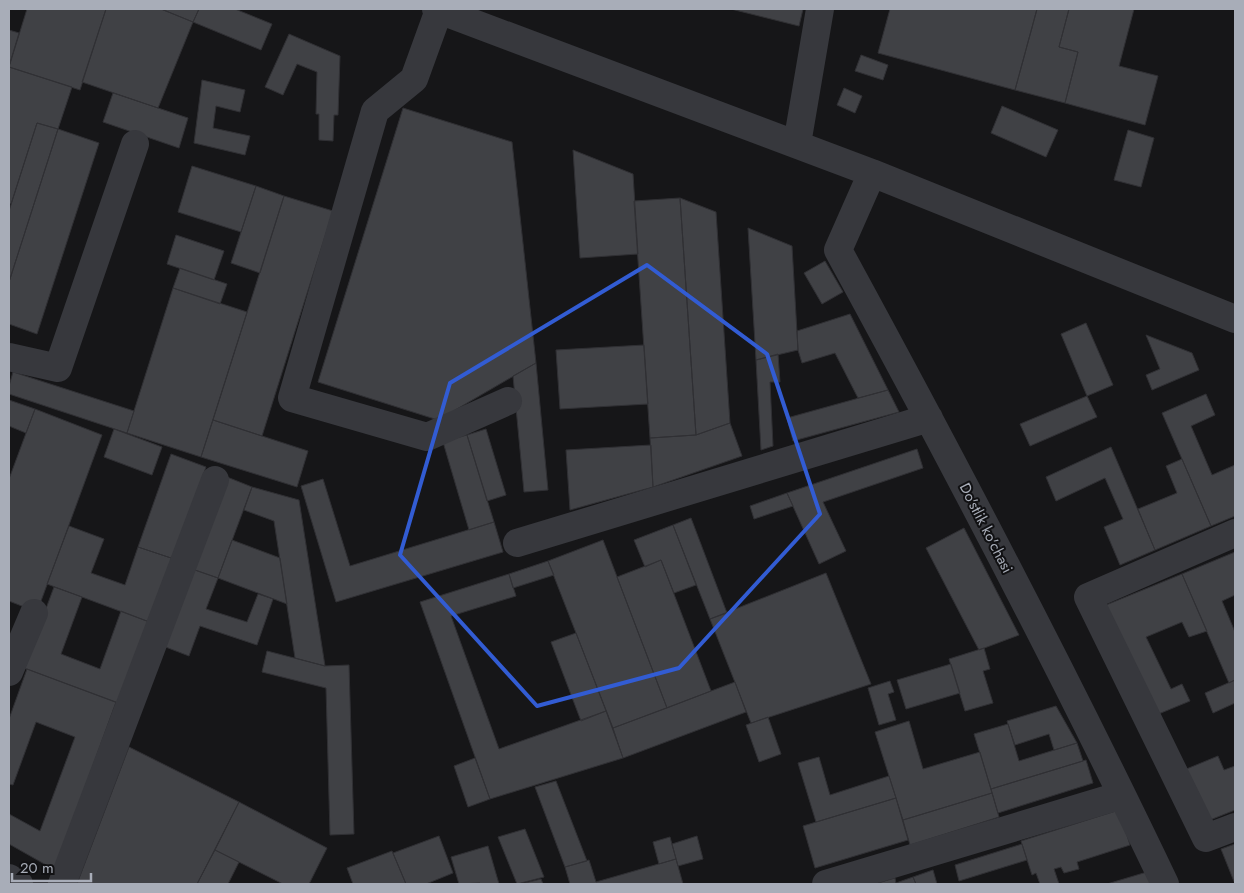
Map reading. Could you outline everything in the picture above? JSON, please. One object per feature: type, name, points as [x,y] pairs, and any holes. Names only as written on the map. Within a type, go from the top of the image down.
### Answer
[{"type":"street","points":[[508,401],[427,437],[292,398],[374,111],[414,79],[438,9],[872,173],[1235,319]]},
{"type":"street","points":[[797,144],[820,9]]},
{"type":"street","points":[[9,356],[58,368],[135,144]]},
{"type":"street","name":"Do'stlik ko'chasi","points":[[872,173],[838,250],[930,418],[1122,794],[1165,884]]},
{"type":"street","points":[[517,543],[930,418]]},
{"type":"street","points":[[62,884],[215,480]]},
{"type":"street","points":[[1235,533],[1088,597],[1206,838],[1235,827]]},
{"type":"street","points":[[9,672],[34,613]]},
{"type":"street","points":[[826,884],[1122,794]]},
{"type":"street","points":[[9,878],[19,884]]},
{"type":"highlighted area","points":[[647,265],[767,354],[820,514],[679,668],[537,706],[400,555],[450,383]]},
{"type":"building","points":[[27,9],[106,9],[80,90],[9,67]]},
{"type":"building","points":[[106,9],[161,9],[193,22],[158,108],[82,82]]},
{"type":"building","points":[[161,9],[199,9],[193,22]]},
{"type":"building","points":[[199,9],[235,9],[272,24],[261,50],[193,22]]},
{"type":"building","points":[[731,9],[803,9],[799,26]]},
{"type":"building","points":[[890,9],[1037,9],[1015,90],[878,53]]},
{"type":"building","points":[[1037,9],[1069,9],[1059,47],[1078,52],[1065,103],[1015,90]]},
{"type":"building","points":[[1069,9],[1134,9],[1119,66],[1158,76],[1145,125],[1065,103],[1078,52],[1059,47]]},
{"type":"building","points":[[9,30],[19,33],[9,66]]},
{"type":"building","points":[[289,34],[340,56],[338,115],[334,115],[333,141],[319,140],[319,114],[316,114],[317,72],[297,64],[283,95],[265,87]]},
{"type":"building","points":[[861,55],[888,65],[883,80],[855,71]]},
{"type":"building","points":[[9,67],[72,87],[58,129],[37,123],[11,204],[9,203]]},
{"type":"building","points":[[202,80],[245,90],[240,112],[216,106],[213,128],[250,136],[245,155],[194,143]]},
{"type":"building","points":[[844,88],[862,96],[855,113],[837,105]]},
{"type":"building","points":[[113,93],[188,118],[179,148],[103,122]]},
{"type":"building","points":[[1002,106],[1058,130],[1046,157],[991,133]]},
{"type":"building","points":[[403,108],[512,142],[536,363],[438,420],[318,382]]},
{"type":"building","points":[[37,123],[58,129],[9,282],[9,211]]},
{"type":"building","points":[[58,129],[99,143],[37,334],[9,324],[9,282]]},
{"type":"building","points":[[1128,130],[1154,138],[1141,187],[1114,180]]},
{"type":"building","points":[[573,150],[633,174],[638,254],[580,258]]},
{"type":"building","points":[[192,166],[256,186],[241,232],[178,212]]},
{"type":"building","points":[[256,186],[284,196],[260,273],[231,263]]},
{"type":"building","points":[[284,196],[333,211],[262,436],[213,420]]},
{"type":"building","points":[[680,198],[716,212],[730,423],[696,435]]},
{"type":"building","points":[[680,198],[696,435],[650,438],[634,201]]},
{"type":"building","points":[[748,228],[792,246],[798,350],[756,360]]},
{"type":"building","points":[[176,235],[224,251],[214,280],[167,264]]},
{"type":"building","points":[[825,261],[843,292],[822,304],[804,273]]},
{"type":"building","points":[[180,268],[227,284],[220,304],[173,288]]},
{"type":"building","points":[[173,288],[247,312],[201,457],[127,433]]},
{"type":"building","points":[[850,314],[888,390],[858,398],[835,353],[802,363],[798,350],[797,331]]},
{"type":"building","points":[[1086,323],[1113,385],[1087,396],[1061,334]]},
{"type":"building","points":[[1146,335],[1192,353],[1199,370],[1152,390],[1146,375],[1160,369]]},
{"type":"building","points":[[644,345],[648,404],[560,409],[556,350]]},
{"type":"building","points":[[778,354],[780,382],[770,382],[773,446],[761,450],[756,360]]},
{"type":"building","points":[[536,363],[548,490],[524,492],[513,376]]},
{"type":"building","points":[[13,372],[134,411],[127,433],[9,394]]},
{"type":"building","points":[[888,390],[899,412],[793,441],[787,418]]},
{"type":"building","points":[[1206,394],[1215,415],[1191,426],[1212,475],[1235,465],[1235,516],[1211,526],[1162,413]]},
{"type":"building","points":[[1087,396],[1097,417],[1030,446],[1020,424]]},
{"type":"building","points":[[9,400],[35,409],[26,433],[9,426]]},
{"type":"building","points":[[35,409],[102,435],[37,612],[9,601],[9,479]]},
{"type":"building","points":[[213,420],[308,451],[297,487],[201,457]]},
{"type":"building","points":[[730,423],[742,456],[653,487],[650,438],[696,435]]},
{"type":"building","points":[[114,429],[162,447],[152,475],[104,457]]},
{"type":"building","points":[[486,429],[506,495],[487,501],[467,435]]},
{"type":"building","points":[[467,435],[494,522],[469,530],[443,442]]},
{"type":"building","points":[[651,445],[653,487],[570,510],[566,450]]},
{"type":"building","points":[[1111,447],[1155,550],[1120,565],[1104,527],[1123,519],[1105,478],[1056,501],[1046,477]]},
{"type":"building","points":[[917,449],[923,468],[823,502],[846,551],[819,564],[787,493]]},
{"type":"building","points":[[171,454],[206,467],[174,559],[138,547]]},
{"type":"building","points":[[1182,459],[1211,526],[1155,550],[1138,509],[1177,493],[1166,466]]},
{"type":"building","points":[[227,477],[252,487],[218,578],[192,569]]},
{"type":"building","points":[[323,479],[350,566],[494,522],[503,552],[336,602],[301,486]]},
{"type":"building","points":[[252,487],[299,500],[325,666],[295,658],[274,521],[244,510]]},
{"type":"building","points":[[787,493],[793,506],[754,519],[750,506]]},
{"type":"building","points":[[691,518],[727,613],[710,619],[673,525]]},
{"type":"building","points":[[673,525],[696,585],[674,593],[661,560],[645,567],[634,540]]},
{"type":"building","points":[[69,526],[104,539],[91,573],[125,585],[138,547],[174,559],[152,623],[47,584]]},
{"type":"building","points":[[964,528],[1019,635],[979,650],[926,548]]},
{"type":"building","points":[[232,540],[280,558],[287,604],[218,578]]},
{"type":"building","points":[[603,540],[667,708],[613,728],[548,561]]},
{"type":"building","points":[[1235,552],[1235,595],[1222,601],[1235,632],[1235,680],[1229,683],[1182,574]]},
{"type":"building","points":[[661,560],[711,691],[667,708],[617,577]]},
{"type":"building","points":[[548,561],[554,575],[513,588],[509,574]]},
{"type":"building","points":[[192,569],[218,578],[206,609],[247,622],[258,594],[273,599],[257,645],[200,626],[189,656],[163,646]]},
{"type":"building","points":[[826,573],[871,684],[751,723],[710,619]]},
{"type":"building","points":[[509,574],[516,596],[451,616],[499,749],[606,711],[623,758],[490,799],[420,602]]},
{"type":"building","points":[[1182,574],[1207,631],[1189,637],[1182,622],[1146,637],[1171,689],[1182,684],[1190,701],[1156,715],[1106,605]]},
{"type":"building","points":[[54,587],[82,597],[61,654],[100,669],[121,611],[152,623],[123,705],[24,668]]},
{"type":"building","points":[[576,633],[606,711],[581,721],[551,642]]},
{"type":"building","points":[[984,648],[990,669],[983,671],[993,703],[965,711],[949,659]]},
{"type":"building","points":[[267,651],[325,666],[349,665],[354,834],[330,835],[326,688],[262,672]]},
{"type":"building","points":[[951,664],[960,693],[906,709],[897,680]]},
{"type":"building","points":[[27,669],[116,702],[55,870],[9,844],[9,814],[40,831],[75,737],[36,722],[13,785],[9,784],[9,719]]},
{"type":"building","points":[[1235,680],[1235,703],[1213,713],[1205,693]]},
{"type":"building","points":[[890,681],[894,692],[888,694],[896,720],[879,725],[868,688]]},
{"type":"building","points":[[735,682],[746,712],[623,758],[613,728]]},
{"type":"building","points":[[1056,706],[1077,743],[1054,750],[1049,734],[1015,745],[1007,721]]},
{"type":"building","points":[[768,717],[781,754],[759,762],[746,725]]},
{"type":"building","points":[[909,721],[923,769],[980,752],[992,793],[903,820],[875,732]]},
{"type":"building","points":[[1008,724],[1019,761],[1077,743],[1083,761],[991,789],[974,734]]},
{"type":"building","points":[[129,747],[239,802],[197,884],[77,884]]},
{"type":"building","points":[[1218,756],[1224,770],[1235,766],[1235,810],[1205,822],[1184,770]]},
{"type":"building","points":[[819,757],[830,795],[889,776],[896,798],[816,822],[798,763]]},
{"type":"building","points":[[475,758],[490,799],[468,807],[454,766]]},
{"type":"building","points":[[1086,760],[1093,783],[998,813],[991,789]]},
{"type":"building","points":[[556,781],[587,861],[565,867],[535,787]]},
{"type":"building","points":[[992,793],[999,817],[910,845],[903,820]]},
{"type":"building","points":[[896,798],[908,840],[815,868],[803,826]]},
{"type":"building","points":[[239,802],[327,848],[309,884],[283,884],[215,850]]},
{"type":"building","points":[[1119,810],[1130,845],[1077,862],[1079,869],[1064,873],[1061,867],[1054,869],[1059,884],[1040,884],[1036,873],[1032,875],[1021,841]]},
{"type":"building","points":[[525,829],[544,877],[517,884],[498,837]]},
{"type":"building","points":[[439,836],[453,873],[426,884],[406,884],[393,853]]},
{"type":"building","points":[[697,836],[703,859],[678,866],[672,844]]},
{"type":"building","points":[[670,837],[676,859],[659,864],[653,842]]},
{"type":"building","points":[[1022,844],[1027,860],[959,881],[955,865]]},
{"type":"building","points":[[1235,844],[1235,884],[1221,849]]},
{"type":"building","points":[[488,846],[499,884],[459,884],[451,857]]},
{"type":"building","points":[[215,850],[239,862],[228,884],[197,884]]},
{"type":"building","points":[[392,851],[406,884],[353,884],[347,868]]},
{"type":"building","points":[[676,859],[683,884],[570,884],[565,867],[589,860],[596,882]]},
{"type":"building","points":[[933,870],[937,884],[916,884],[913,877]]},
{"type":"building","points":[[1147,872],[1152,884],[1107,884]]},
{"type":"building","points":[[913,877],[916,884],[896,884],[896,883]]},
{"type":"building","points":[[895,878],[896,884],[875,884]]},
{"type":"building","points":[[541,879],[543,884],[521,884]]}]
